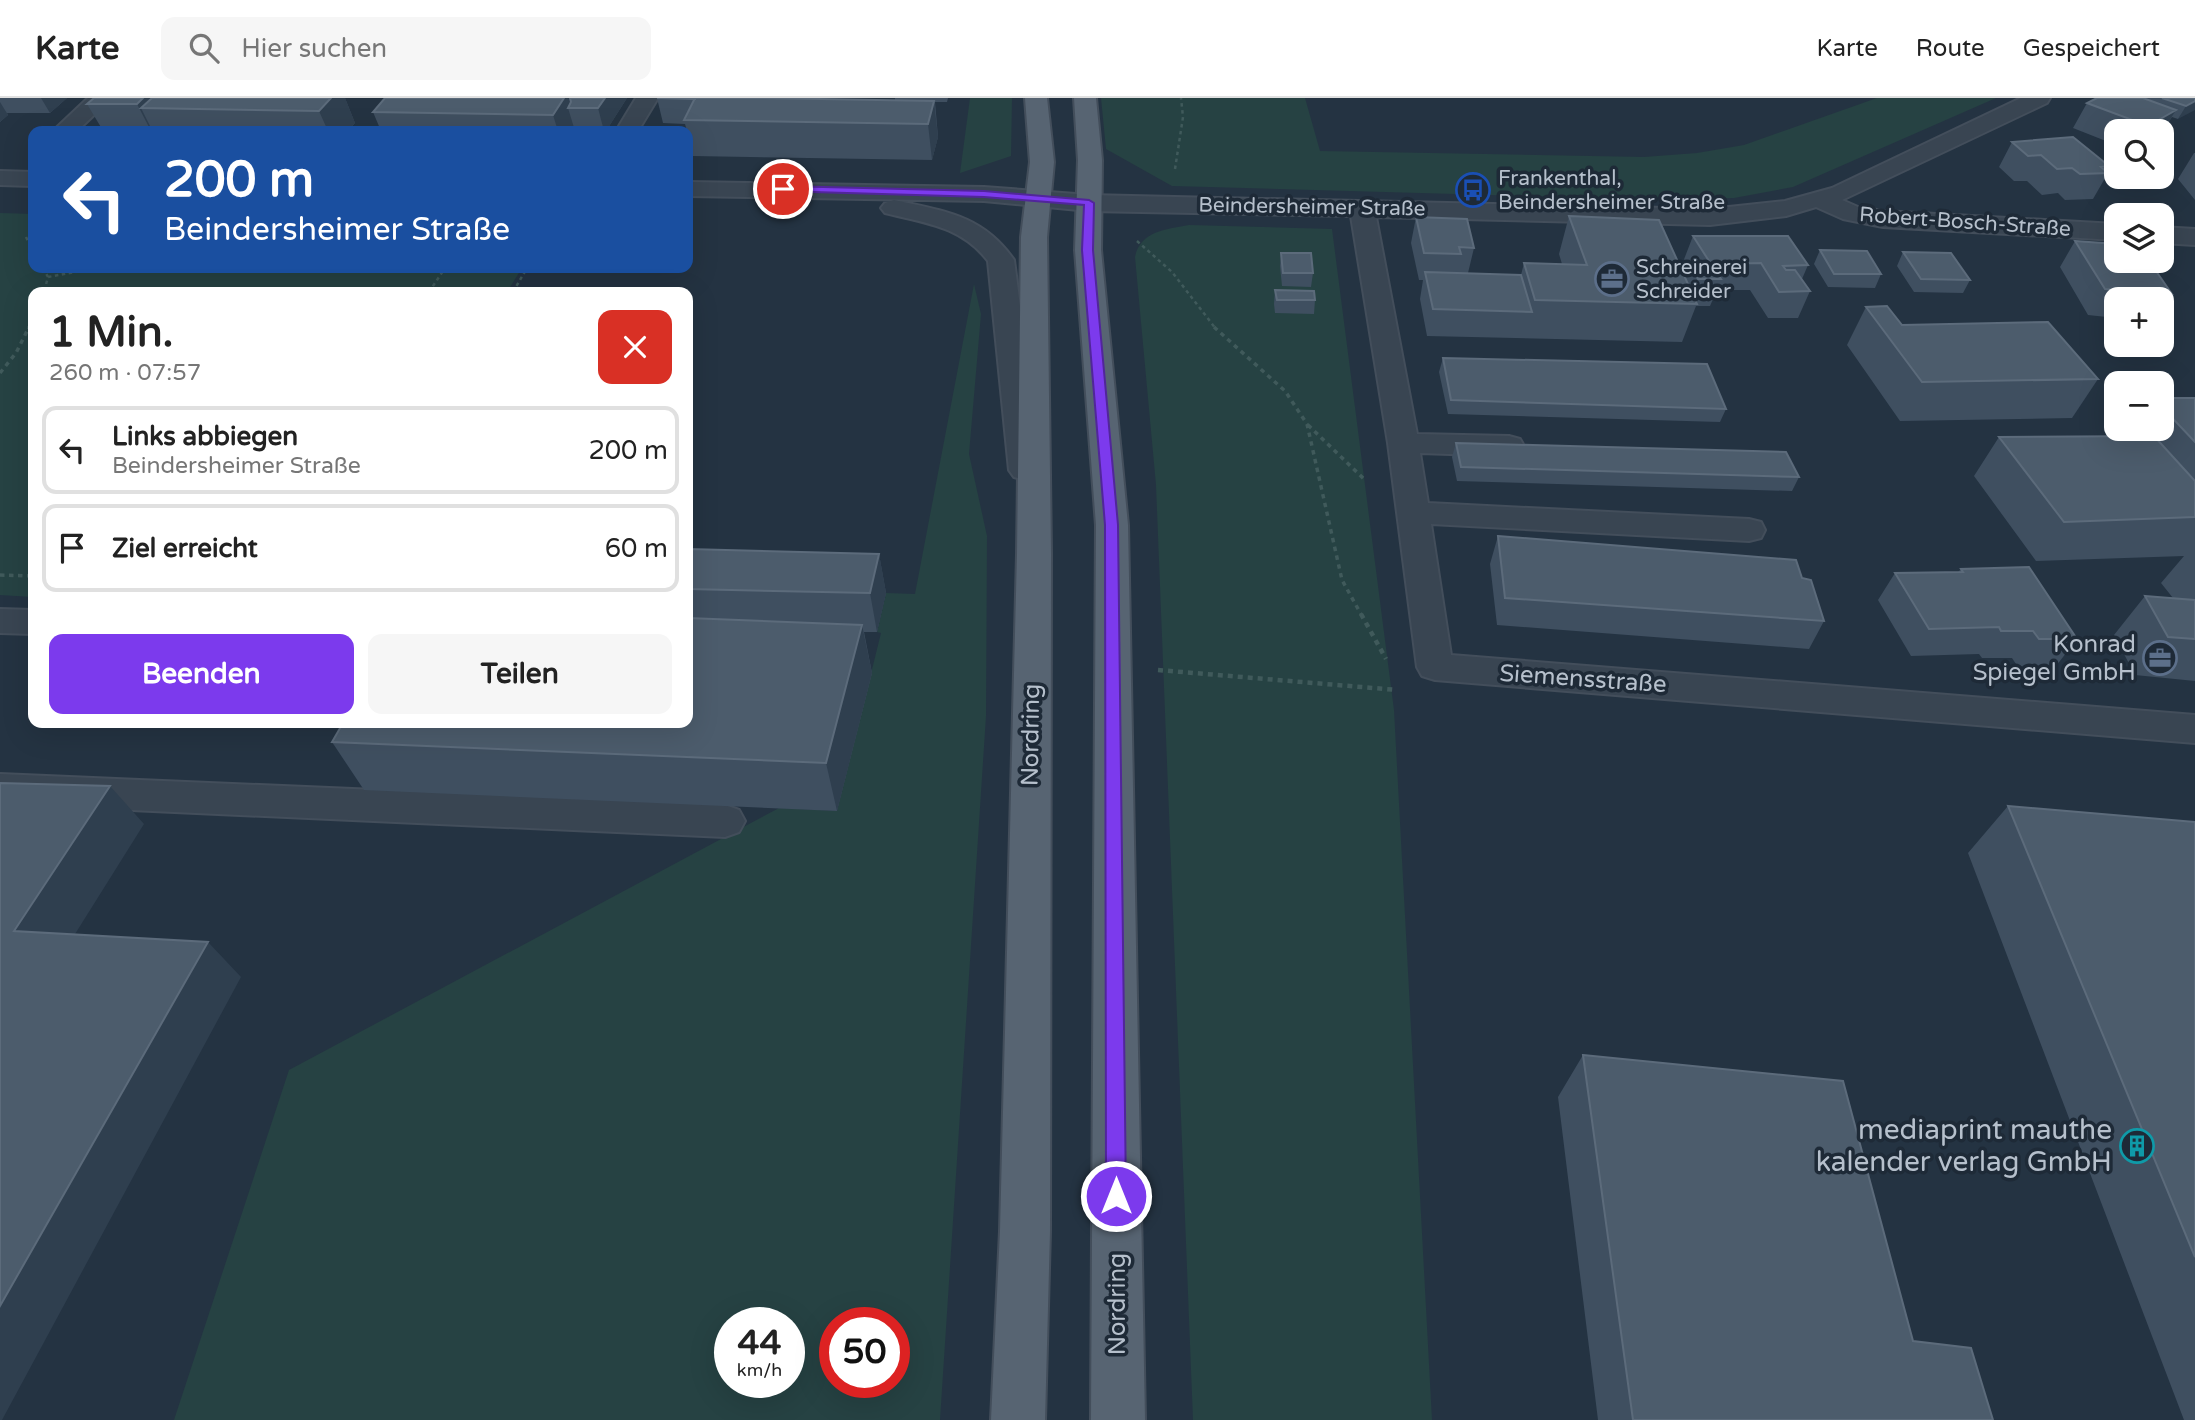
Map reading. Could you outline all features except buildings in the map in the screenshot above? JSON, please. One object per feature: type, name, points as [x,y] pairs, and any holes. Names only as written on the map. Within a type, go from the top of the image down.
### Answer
[{"type":"main road","name":"Nordring","points":[[1018,1420],[1025,1231],[1034,554],[1034,237],[1042,162],[1036,98]]},
{"type":"main road","name":"Nordring","points":[[1084,98],[1090,160],[1088,250],[1112,525],[1118,1420]]},
{"type":"street","points":[[70,126],[101,98]]},
{"type":"street","points":[[630,126],[647,98]]},
{"type":"street","name":"Beindersheimer Straße","points":[[693,189],[984,194],[1089,203],[1710,216],[1751,214],[1841,193],[2039,98]]},
{"type":"street","points":[[15,178],[28,164]]},
{"type":"street","name":"Nordring","points":[[807,189],[937,217],[965,226],[987,240],[1001,260],[1034,554]]},
{"type":"street","name":"Robert-Bosch-Straße","points":[[1818,199],[1852,214],[1883,219],[2104,231]]},
{"type":"street","name":"Siemensstraße","points":[[1362,208],[1403,443],[1435,667],[2195,729]]},
{"type":"street","points":[[2174,236],[2195,237]]},
{"type":"street","points":[[1403,443],[1537,447]]},
{"type":"street","points":[[1411,501],[1749,530]]},
{"type":"street","points":[[0,621],[28,622]]},
{"type":"street","points":[[0,789],[725,821]]},
{"type":"path","points":[[1174,177],[1183,117],[1181,98]]},
{"type":"path","points":[[26,237],[28,241]]},
{"type":"path","points":[[1133,237],[1172,272],[1214,327],[1285,391],[1307,424],[1372,487],[1411,501]]},
{"type":"path","points":[[45,287],[48,277],[46,273]]},
{"type":"path","points":[[48,277],[70,273]]},
{"type":"path","points":[[0,373],[16,353],[28,330]]},
{"type":"path","points":[[1307,424],[1342,580],[1389,666]]},
{"type":"path","points":[[0,575],[28,576]]},
{"type":"path","points":[[1153,669],[1403,691],[1396,678]]},
{"type":"green space","points":[[970,98],[1012,98],[1011,156],[960,173]]},
{"type":"green space","points":[[1101,98],[1305,98],[1320,151],[1644,157],[1697,153],[1744,145],[1877,98],[1996,98],[1793,187],[1734,198],[1666,200],[1172,186],[1106,149]]},
{"type":"green space","points":[[0,213],[28,214],[28,273],[519,273],[510,287],[28,287],[28,597],[0,595]]},
{"type":"green space","points":[[1189,225],[1332,229],[1394,710],[1432,1420],[1193,1420],[1156,485],[1135,257],[1138,248],[1148,237],[1164,230]]},
{"type":"green space","points":[[974,284],[981,314],[969,454],[987,536],[986,716],[940,1420],[174,1420],[289,1070],[779,808],[837,811],[881,633],[877,632],[886,593],[915,594]]},
{"type":"place","name":"Frankenthal, Beindersheimer Straße","points":[[1473,190]]},
{"type":"place","name":"Schreinerei Schreider","points":[[1612,279]]},
{"type":"place","name":"Konrad Spiegel GmbH","points":[[2160,658]]},
{"type":"place","name":"mediaprint mauthe kalender verlag GmbH","points":[[2137,1146]]},
{"type":"route","points":[[783,189],[984,194],[1089,203],[1087,237],[1112,525],[1116,1196]]}]
